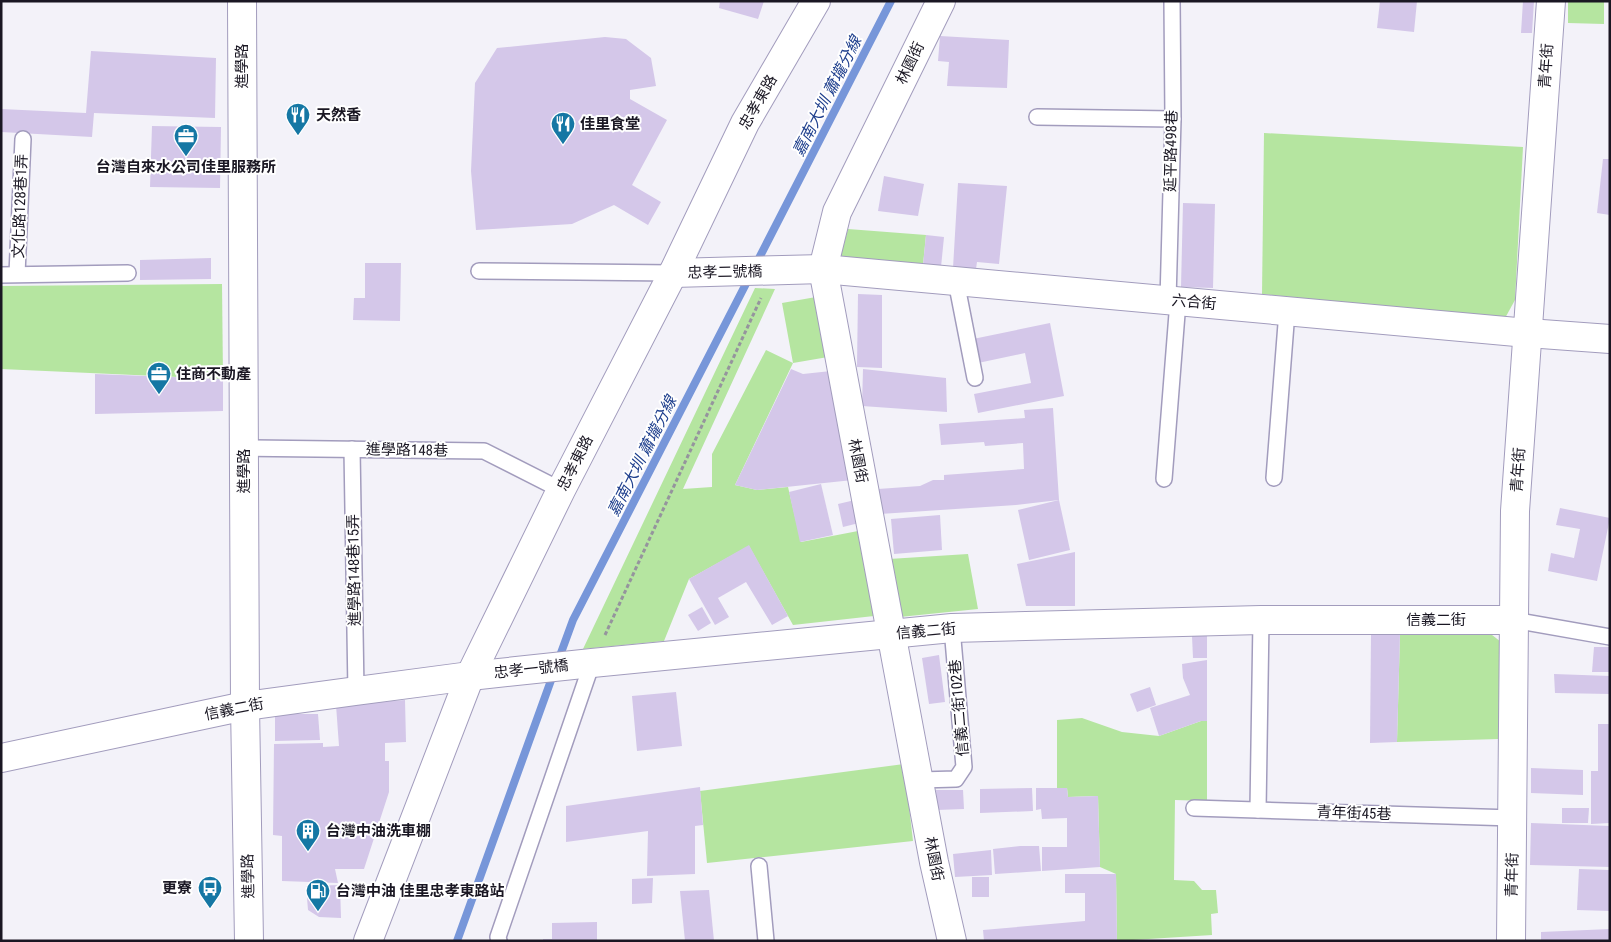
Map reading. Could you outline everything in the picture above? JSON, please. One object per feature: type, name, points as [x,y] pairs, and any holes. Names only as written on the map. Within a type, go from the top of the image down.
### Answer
[{"type":"street","name":"進學路","points":[[242,1],[245,706],[249,941]]},
{"type":"street","name":"忠孝東路","points":[[368,941],[470,676],[561,490],[673,273],[745,123],[816,1]]},
{"type":"street","name":"林園街","points":[[941,1],[837,212],[823,269],[890,634],[920,780],[934,862],[952,941]]},
{"type":"street","name":"青年街","points":[[1511,941],[1515,511],[1551,1]]},
{"type":"street","name":"六合街","points":[[777,270],[823,269],[1610,339]]},
{"type":"street","name":"忠孝二號橋","points":[[673,273],[777,270]]},
{"type":"street","name":"信義二街","points":[[592,662],[952,628],[1261,620],[1514,620]]},
{"type":"street","name":"忠孝一號橋","points":[[470,676],[592,662]]},
{"type":"street","name":"信義二街","points":[[1,758],[245,706],[470,676]]},
{"type":"lane","name":"延平路498巷","points":[[1164,479],[1173,300],[1172,1]]},
{"type":"lane","points":[[1037,117],[1172,119]]},
{"type":"lane","name":"文化路128巷1弄","points":[[18,274],[23,138]]},
{"type":"lane","points":[[479,272],[673,273]]},
{"type":"lane","points":[[1,274],[128,273]]},
{"type":"lane","points":[[956,281],[975,378]]},
{"type":"lane","points":[[1274,478],[1287,311]]},
{"type":"lane","name":"進學路148巷","points":[[244,448],[484,451],[561,490]]},
{"type":"lane","name":"進學路148巷15弄","points":[[352,449],[356,691]]},
{"type":"lane","points":[[1258,810],[1261,620]]},
{"type":"lane","name":"信義二街","points":[[1514,620],[1610,637]]},
{"type":"lane","name":"信義二街102巷","points":[[920,780],[956,779],[964,767],[952,628]]},
{"type":"lane","points":[[499,941],[498,937],[592,662]]},
{"type":"lane","name":"青年街45巷","points":[[1194,808],[1513,818]]},
{"type":"lane","points":[[759,866],[766,941]]},
{"type":"path","points":[[592,662],[766,288],[777,270]]},
{"type":"green space","points":[[1568,1],[1604,1],[1604,24],[1568,23]]},
{"type":"green space","points":[[1264,133],[1523,147],[1515,300],[1504,320],[1262,294]]},
{"type":"green space","points":[[848,229],[926,235],[923,265],[840,259]]},
{"type":"green space","points":[[222,284],[223,379],[1,369],[1,286]]},
{"type":"green space","points":[[755,288],[775,289],[683,489],[712,487],[712,454],[766,350],[793,363],[735,485],[757,490],[788,487],[801,542],[858,531],[874,616],[793,625],[749,546],[689,579],[664,641],[583,649]]},
{"type":"green space","points":[[816,297],[828,357],[793,363],[782,303]]},
{"type":"green space","points":[[968,554],[978,609],[900,617],[889,559]]},
{"type":"green space","points":[[1487,631],[1501,642],[1499,739],[1397,742],[1400,634]]},
{"type":"green space","points":[[1082,718],[1122,732],[1159,736],[1201,721],[1207,721],[1207,801],[1175,800],[1174,880],[1194,881],[1202,890],[1216,890],[1218,913],[1211,914],[1212,935],[1117,941],[1116,874],[1100,867],[1098,796],[1068,797],[1067,788],[1057,788],[1057,720]]},
{"type":"green space","points":[[904,764],[913,841],[707,863],[700,791]]},
{"type":"building","points":[[720,1],[764,1],[758,19],[719,8]]},
{"type":"building","points":[[1380,1],[1417,1],[1414,32],[1377,28]]},
{"type":"building","points":[[1523,1],[1534,1],[1532,33],[1521,33]]},
{"type":"building","points":[[940,36],[1009,40],[1007,88],[947,86],[949,62],[938,61]]},
{"type":"building","name":"佳里食堂","points":[[605,37],[626,39],[651,58],[656,86],[630,90],[630,99],[667,120],[632,185],[661,202],[648,225],[614,205],[572,224],[476,230],[471,171],[475,83],[497,48]]},
{"type":"building","points":[[91,51],[216,58],[215,118],[94,113],[92,137],[1,132],[1,109],[86,113]]},
{"type":"building","name":"台灣自來水公司佳里服務所","points":[[152,126],[221,127],[220,188],[150,187]]},
{"type":"building","points":[[1603,159],[1610,159],[1610,215],[1597,213]]},
{"type":"building","points":[[884,176],[924,184],[918,216],[878,211]]},
{"type":"building","points":[[958,183],[1007,186],[999,264],[977,262],[976,269],[953,268]]},
{"type":"building","points":[[1183,203],[1215,204],[1213,288],[1181,287]]},
{"type":"building","points":[[926,235],[944,237],[941,267],[923,265]]},
{"type":"building","points":[[211,258],[211,279],[140,280],[140,260]]},
{"type":"building","points":[[365,263],[401,263],[400,321],[353,320],[354,298],[365,298]]},
{"type":"building","points":[[858,294],[882,295],[882,368],[857,367]]},
{"type":"building","points":[[1050,323],[1064,396],[978,413],[974,394],[1031,383],[1025,353],[978,363],[973,339]]},
{"type":"building","points":[[791,369],[803,374],[831,371],[853,480],[757,490],[735,485]]},
{"type":"building","points":[[863,369],[946,378],[947,412],[862,406]]},
{"type":"building","name":"住商不動產","points":[[95,374],[223,379],[223,411],[95,414]]},
{"type":"building","points":[[1053,408],[1059,500],[1016,505],[880,514],[878,489],[920,486],[933,480],[944,480],[944,475],[1024,469],[1023,443],[985,446],[984,442],[941,445],[939,424],[1025,418],[1024,410]]},
{"type":"building","points":[[821,484],[833,535],[800,542],[789,492]]},
{"type":"building","points":[[855,500],[859,523],[843,527],[838,504]]},
{"type":"building","points":[[1059,500],[1070,550],[1029,560],[1018,510]]},
{"type":"building","points":[[1560,508],[1610,518],[1597,581],[1548,571],[1551,553],[1574,558],[1580,529],[1556,525]]},
{"type":"building","points":[[940,515],[942,550],[894,554],[891,519]]},
{"type":"building","points":[[749,545],[788,616],[772,625],[746,582],[718,598],[729,617],[715,625],[689,579]]},
{"type":"building","points":[[1075,552],[1075,606],[1026,606],[1017,564]]},
{"type":"building","points":[[702,607],[711,623],[698,631],[688,615]]},
{"type":"building","points":[[1400,634],[1397,742],[1370,743],[1371,635]]},
{"type":"building","points":[[1192,636],[1207,636],[1207,658],[1193,658]]},
{"type":"building","points":[[1594,647],[1610,647],[1610,672],[1592,672]]},
{"type":"building","points":[[939,655],[945,702],[929,704],[922,658]]},
{"type":"building","points":[[1207,660],[1207,721],[1201,721],[1159,736],[1150,708],[1190,695],[1183,678],[1182,664]]},
{"type":"building","points":[[1554,674],[1610,676],[1610,694],[1555,693]]},
{"type":"building","points":[[1150,687],[1156,705],[1137,712],[1130,694]]},
{"type":"building","points":[[676,692],[682,746],[637,751],[632,696]]},
{"type":"building","points":[[405,700],[406,742],[385,743],[385,761],[389,761],[389,792],[364,869],[335,869],[338,883],[282,881],[282,836],[273,835],[274,744],[323,743],[323,747],[339,746],[336,705]]},
{"type":"building","points":[[275,714],[318,714],[320,740],[275,741]]},
{"type":"building","points":[[1598,724],[1610,724],[1610,823],[1591,824],[1591,771],[1598,771]]},
{"type":"building","points":[[1531,768],[1583,770],[1583,795],[1531,793]]},
{"type":"building","points":[[700,787],[703,825],[695,826],[695,874],[647,876],[648,831],[566,842],[566,806]]},
{"type":"building","points":[[1032,788],[1033,811],[980,813],[980,789]]},
{"type":"building","points":[[1036,788],[1067,788],[1068,797],[1098,796],[1100,867],[1042,871],[1042,847],[1067,847],[1067,818],[1042,819],[1041,809],[1036,810]]},
{"type":"building","points":[[936,790],[963,790],[964,809],[937,810]]},
{"type":"building","points":[[1562,808],[1589,808],[1588,823],[1562,823]]},
{"type":"building","points":[[1531,823],[1610,826],[1610,867],[1530,865]]},
{"type":"building","points":[[1039,846],[1041,871],[995,874],[993,849]]},
{"type":"building","points":[[991,850],[992,875],[955,877],[953,854]]},
{"type":"building","points":[[1579,869],[1610,870],[1610,911],[1577,910]]},
{"type":"building","points":[[1065,874],[1116,874],[1117,941],[984,941],[983,930],[1085,921],[1085,893],[1065,893]]},
{"type":"building","points":[[972,877],[989,877],[989,897],[972,897]]},
{"type":"building","points":[[653,878],[652,903],[632,904],[632,879]]},
{"type":"building","points":[[340,885],[341,918],[319,917],[308,910],[306,886]]},
{"type":"building","points":[[709,890],[714,941],[685,941],[680,891]]},
{"type":"building","points":[[597,922],[597,941],[543,941],[543,939],[552,939],[552,923]]},
{"type":"building","points":[[1610,929],[1610,941],[1541,941],[1541,932]]},
{"type":"waterway","name":"嘉南大圳 蕭壠分線","points":[[755,266],[891,1]]},
{"type":"waterway","name":"嘉南大圳 蕭壠分線","points":[[558,661],[573,620],[750,276]]},
{"type":"waterway","name":"嘉南大圳 蕭壠分線","points":[[457,941],[554,672]]},
{"type":"place","name":"天然香","points":[[298,136]]},
{"type":"place","name":"佳里食堂","points":[[563,145]]},
{"type":"place","name":"台灣自來水公司佳里服務所","points":[[186,157]]},
{"type":"place","name":"住商不動產","points":[[159,395]]},
{"type":"place","name":"台灣中油洗車棚","points":[[308,852]]},
{"type":"place","name":"更寮","points":[[210,909]]},
{"type":"place","name":"台灣中油 佳里忠孝東路站","points":[[318,912]]}]
